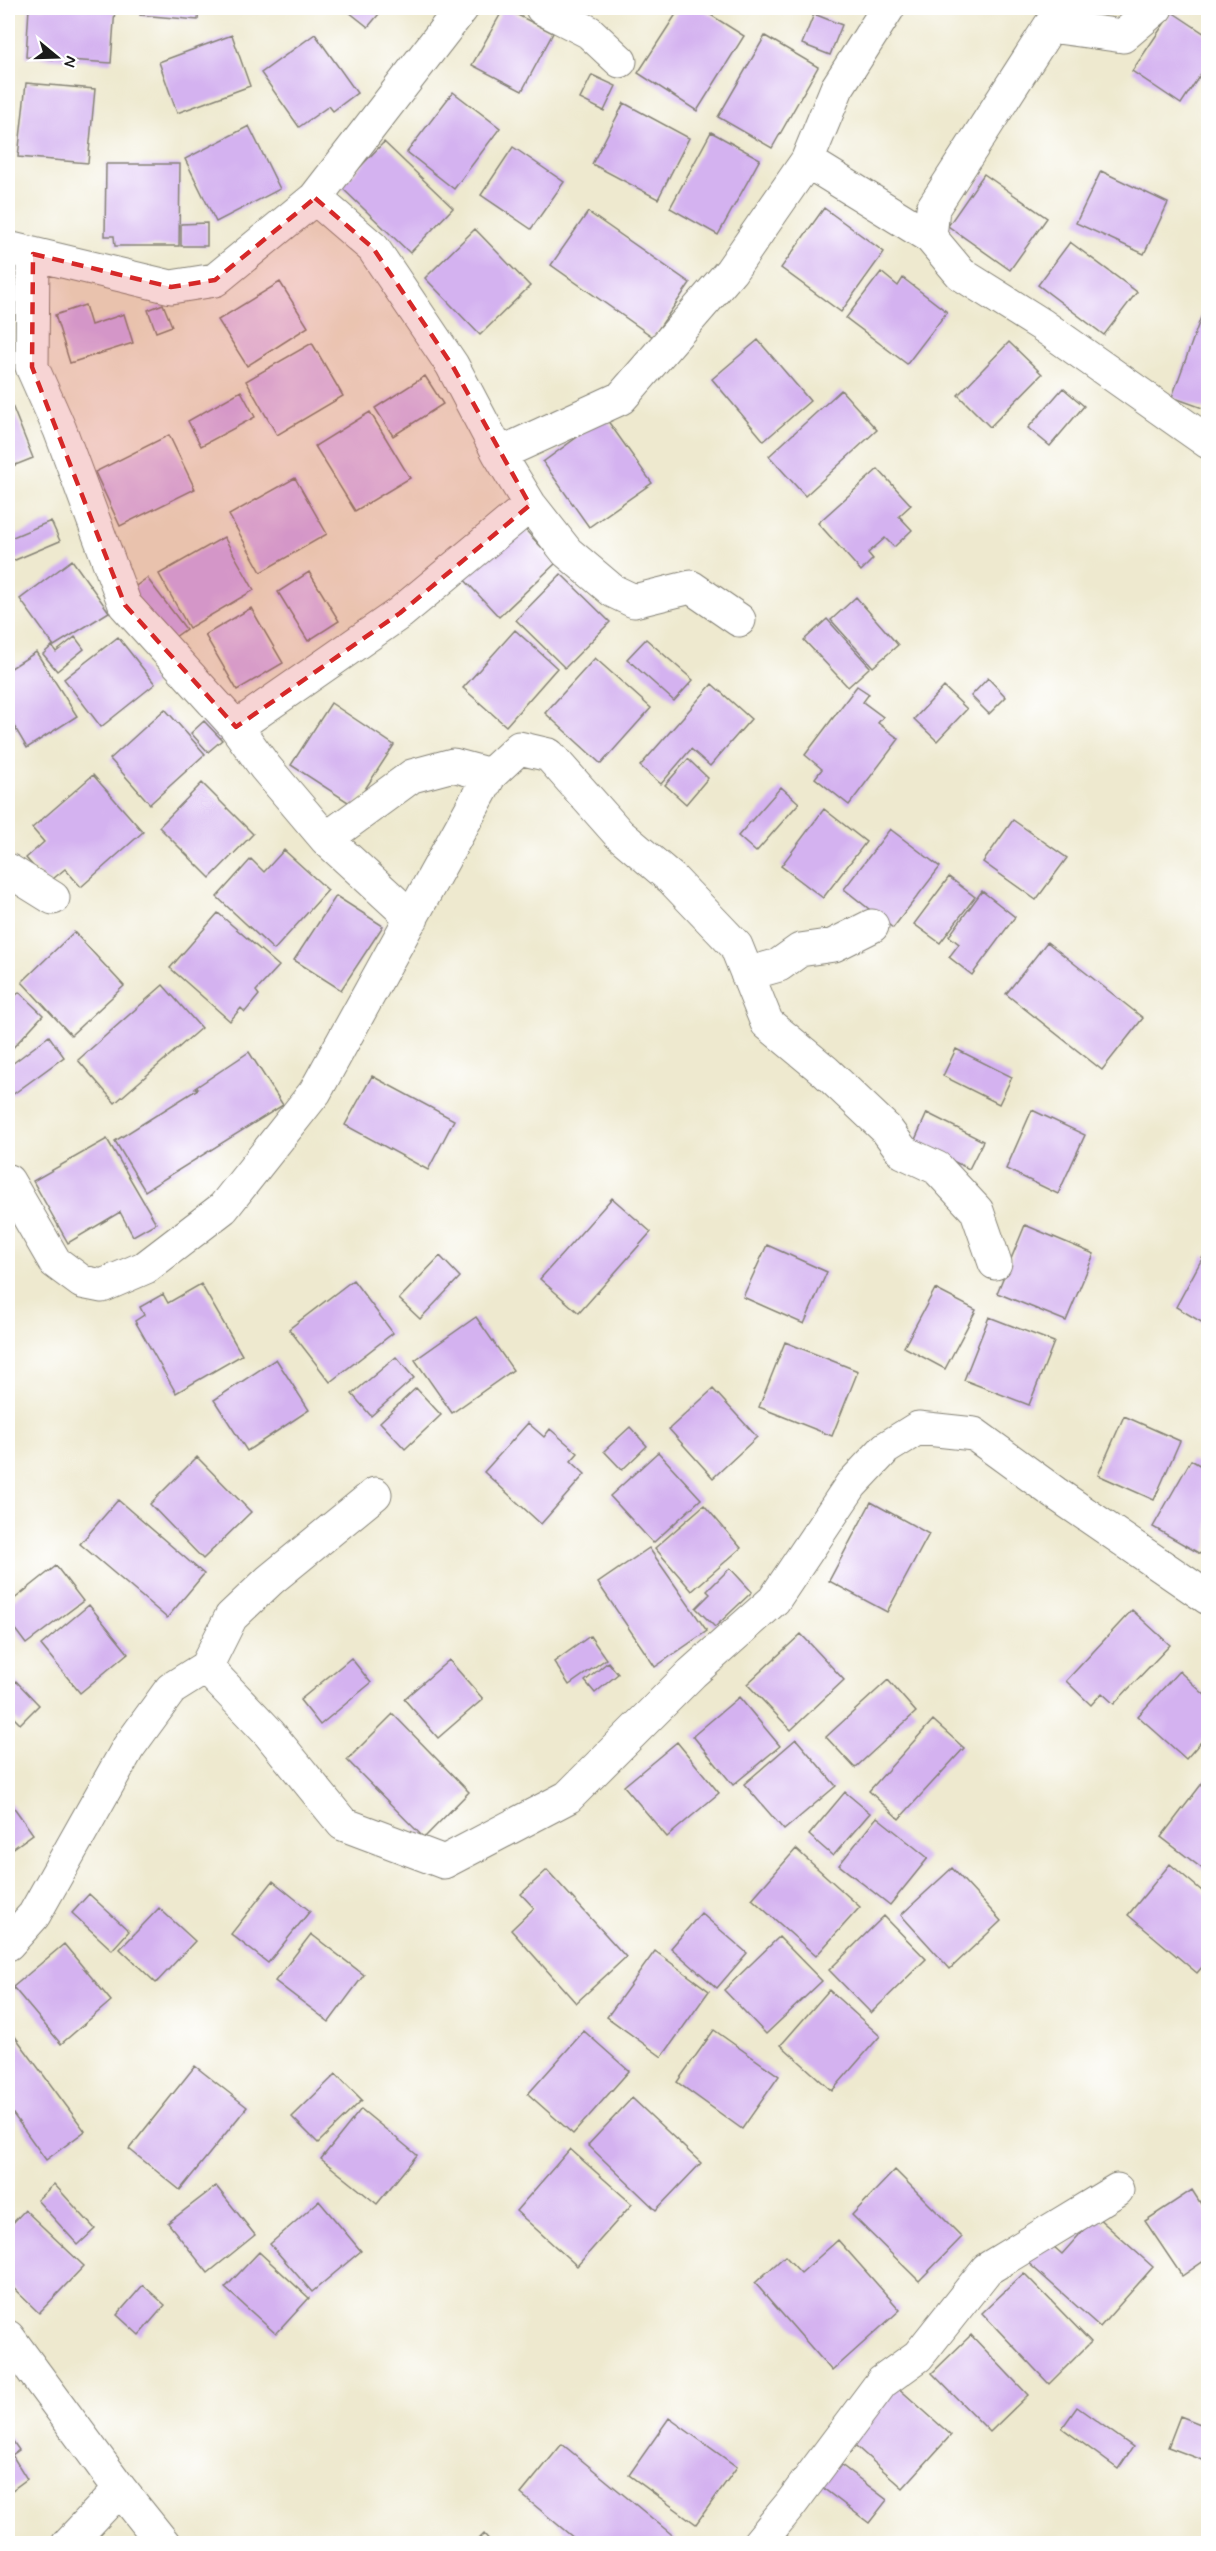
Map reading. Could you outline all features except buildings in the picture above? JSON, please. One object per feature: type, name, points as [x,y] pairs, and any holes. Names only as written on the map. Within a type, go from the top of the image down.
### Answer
[{"type":"street","points":[[412,918],[326,839],[265,767],[236,727],[125,605],[60,430],[32,367],[20,251],[171,287],[215,280],[315,198],[462,8]]},
{"type":"street","points":[[543,8],[589,32],[620,61]]},
{"type":"street","points":[[500,454],[621,398],[731,271],[807,161],[837,88],[888,8]]},
{"type":"street","points":[[930,237],[933,208],[1050,26],[1123,36],[1156,8]]},
{"type":"street","points":[[807,161],[930,237],[961,274],[1042,325],[1209,442]]},
{"type":"street","points":[[315,198],[373,248],[452,365],[530,505],[567,552],[613,591],[634,601],[691,587],[739,620]]},
{"type":"street","points":[[236,727],[400,613],[530,505]]},
{"type":"street","points":[[8,1181],[55,1262],[82,1281],[102,1286],[146,1267],[223,1208],[315,1092],[490,775],[519,748],[549,755],[619,834],[672,879],[736,946],[767,1023],[825,1071],[878,1121],[903,1152],[937,1168],[977,1211],[995,1263]]},
{"type":"street","points":[[326,839],[412,776],[453,765],[490,775]]},
{"type":"street","points":[[8,870],[53,898]]},
{"type":"street","points":[[747,974],[779,965],[800,950],[834,945],[872,926]]},
{"type":"street","points":[[207,1667],[269,1733],[343,1824],[444,1862],[568,1797],[692,1673],[774,1600],[851,1485],[886,1448],[918,1428],[974,1434],[1055,1493],[1209,1598]]},
{"type":"street","points":[[8,1944],[34,1914],[128,1748],[171,1689],[207,1667],[231,1617],[270,1580],[375,1494]]},
{"type":"street","points":[[758,2544],[882,2382],[918,2355],[987,2269],[1117,2190]]},
{"type":"street","points":[[8,2337],[120,2489],[164,2544]]},
{"type":"street","points":[[68,2544],[120,2489]]},
{"type":"highlighted area","points":[[315,198],[373,248],[452,365],[530,505],[400,613],[236,727],[125,605],[32,367],[33,254],[171,287],[215,280]]}]
